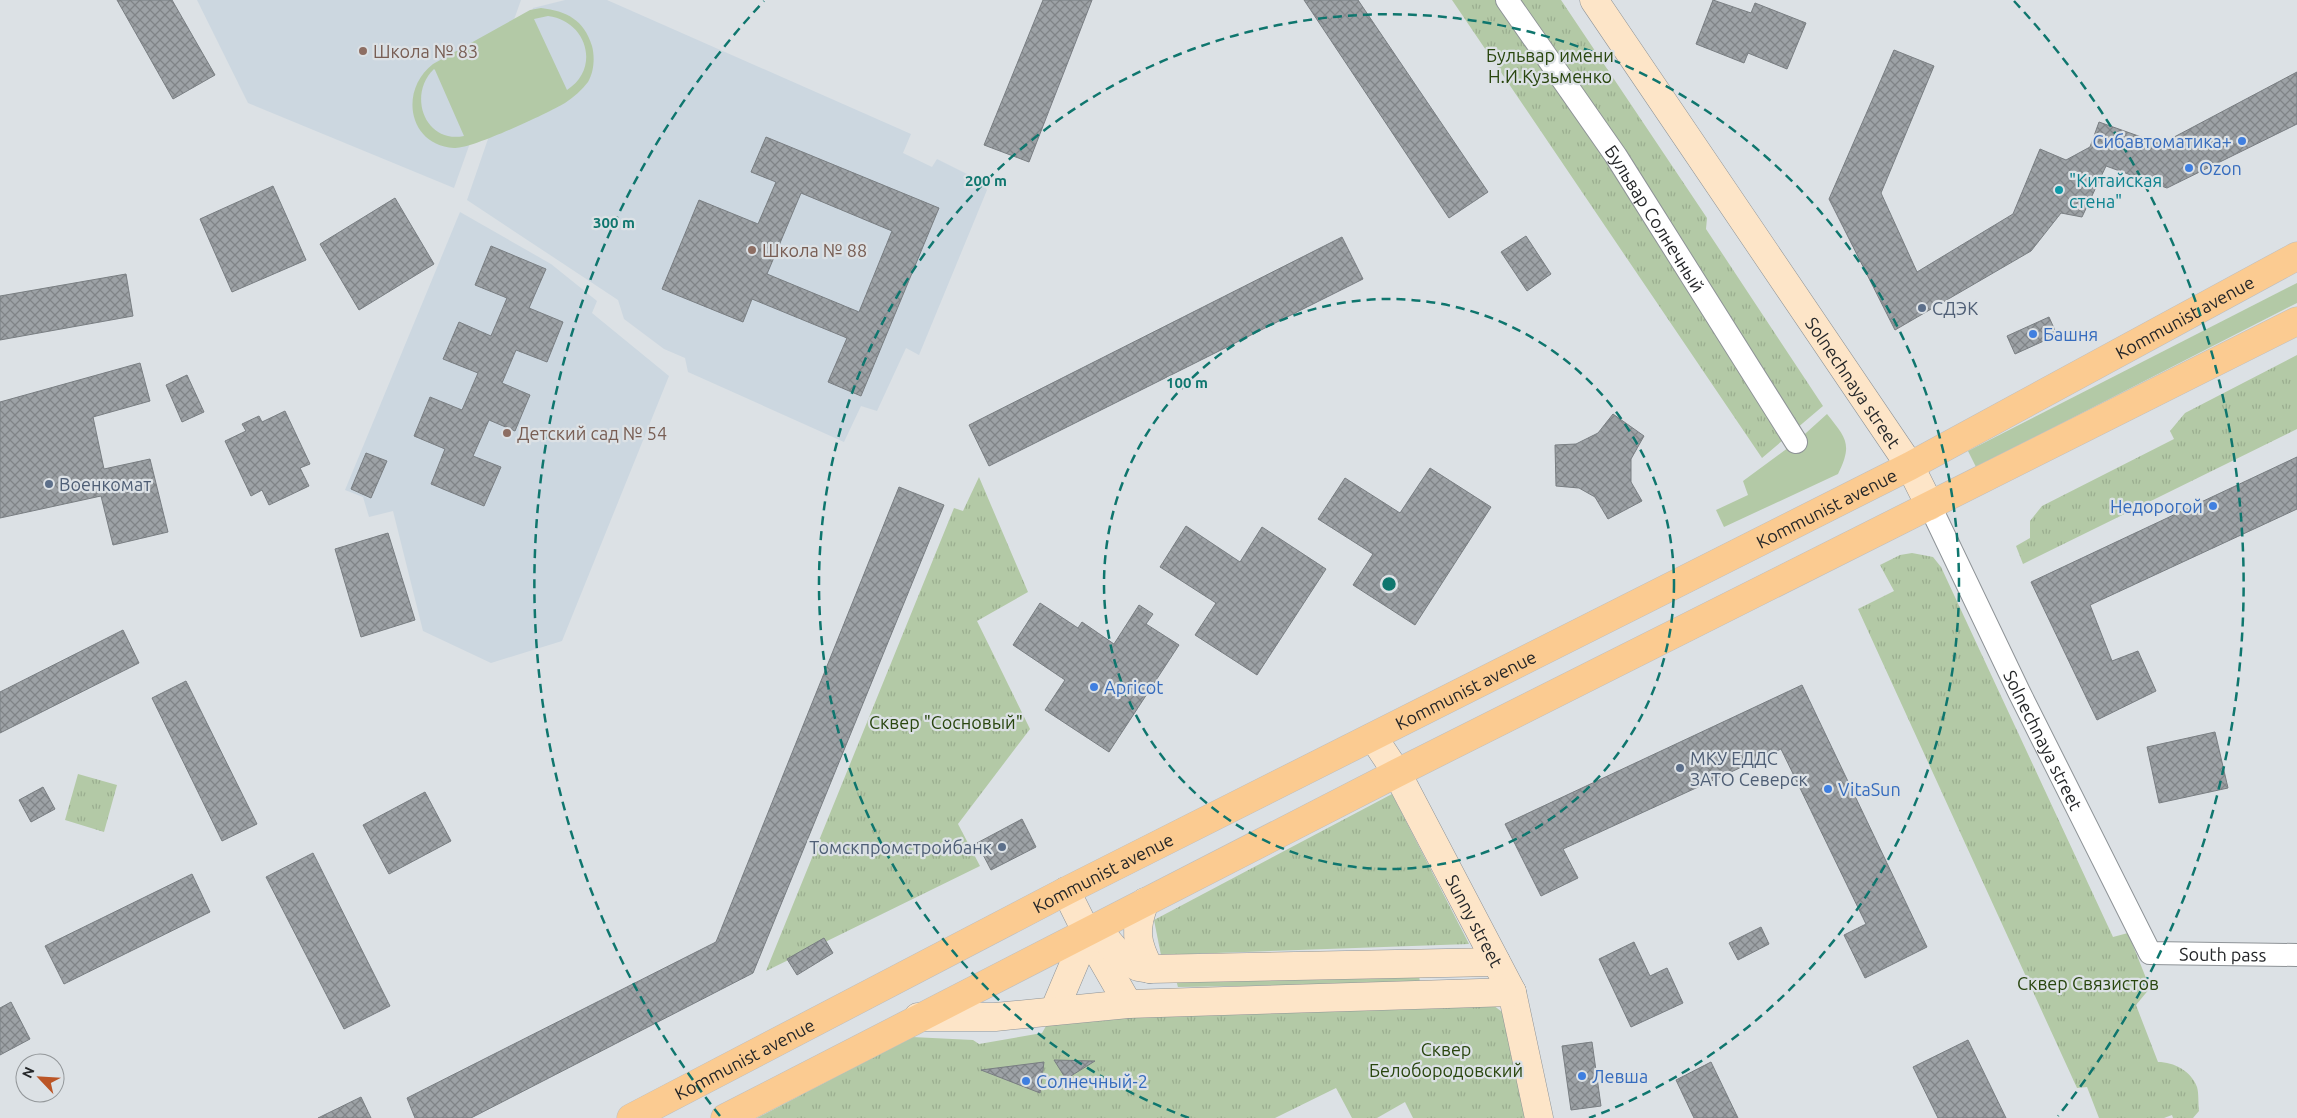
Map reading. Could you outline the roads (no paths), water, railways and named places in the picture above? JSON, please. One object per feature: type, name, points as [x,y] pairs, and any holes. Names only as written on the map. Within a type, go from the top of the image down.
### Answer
[{"type":"main road","name":"Kommunist avenue","points":[[630,1118],[1066,891],[1910,466],[2297,256]]},
{"type":"main road","points":[[725,1118],[918,1017],[1087,934],[1397,773],[2297,321]]},
{"type":"street","name":"Бульвар Солнечный","points":[[1507,0],[1616,156],[1796,442]]},
{"type":"street","name":"Solnechnaya street","points":[[1594,0],[1910,466],[2019,692],[2150,953]]},
{"type":"street","name":"Sunny street","points":[[1373,737],[1397,773],[1512,992],[1539,1118]]},
{"type":"street","points":[[1066,891],[1087,934],[1128,1004]]},
{"type":"street","points":[[1146,902],[1137,921],[1142,954],[1150,969]]},
{"type":"street","points":[[1087,934],[1107,940],[1117,952],[1138,968],[1150,969],[1496,962]]},
{"type":"street","points":[[1054,1011],[1087,934]]},
{"type":"street","name":"South pass","points":[[2150,953],[2297,955]]},
{"type":"street","points":[[918,1017],[995,1017],[1128,1004],[1512,992]]},
{"type":"place","name":"Школа № 83","points":[[363,51]]},
{"type":"place","name":"Сибавтоматика+","points":[[2242,141]]},
{"type":"place","name":"Ozon","points":[[2189,168]]},
{"type":"place","name":"\"Китайская стена\"","points":[[2059,190]]},
{"type":"place","name":"Школа № 88","points":[[752,250]]},
{"type":"place","name":"СДЭК","points":[[1922,308]]},
{"type":"place","name":"Башня","points":[[2033,334]]},
{"type":"place","name":"Детский сад № 54","points":[[507,433]]},
{"type":"place","name":"Военкомат","points":[[49,484]]},
{"type":"place","name":"Недорогой","points":[[2213,506]]},
{"type":"place","name":"Apricot","points":[[1094,687]]},
{"type":"place","name":"МКУ ЕДДС ЗАТО Северск","points":[[1680,768]]},
{"type":"place","name":"VitaSun","points":[[1828,789]]},
{"type":"place","name":"Томскпромстройбанк","points":[[1002,847]]},
{"type":"place","name":"Левша","points":[[1582,1076]]},
{"type":"place","name":"Солнечный-2","points":[[1026,1081]]},
{"type":"park label","name":"Бульвар имени Н.И.Кузьменко","points":[[1550,65]]},
{"type":"park label","name":"Сквер \"Сосновый\"","points":[[946,722]]},
{"type":"park label","name":"Сквер Связистов","points":[[2088,983]]},
{"type":"park label","name":"Сквер Белобородовский","points":[[1446,1059]]}]
